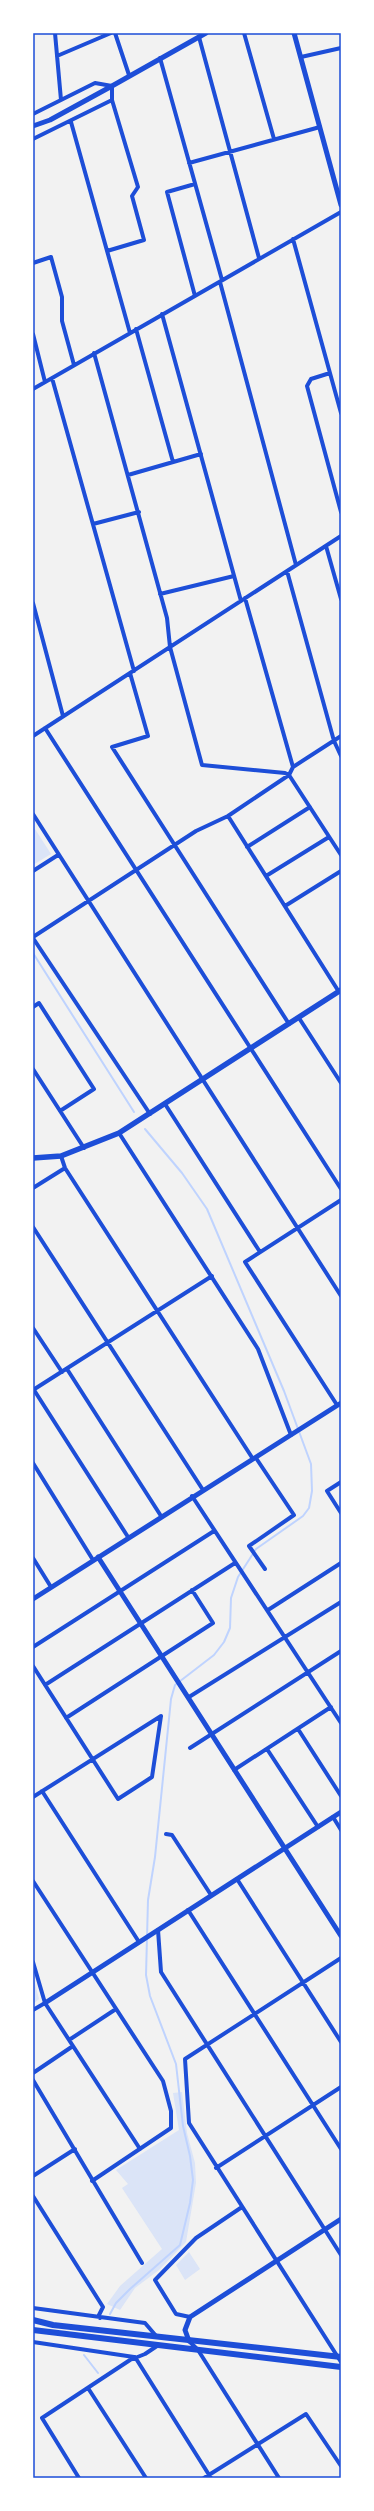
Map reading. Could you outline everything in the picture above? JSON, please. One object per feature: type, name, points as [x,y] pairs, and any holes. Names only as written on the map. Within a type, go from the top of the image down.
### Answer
[{"type":"main road","points":[[33,1158],[61,1156],[84,1149],[119,1133],[340,991]]},
{"type":"main road","points":[[33,2320],[52,2325],[340,2359]]},
{"type":"main road","points":[[33,2330],[341,2367]]},
{"type":"street","points":[[55,33],[61,100]]},
{"type":"street","points":[[57,56],[111,33]]},
{"type":"street","points":[[115,33],[129,75]]},
{"type":"street","points":[[33,126],[50,120],[206,33]]},
{"type":"street","points":[[244,33],[274,139]]},
{"type":"street","points":[[294,33],[302,57],[341,205]]},
{"type":"street","points":[[199,37],[232,151],[260,258]]},
{"type":"street","points":[[302,57],[341,48]]},
{"type":"street","points":[[160,58],[190,163],[296,565]]},
{"type":"street","points":[[33,114],[95,83],[112,86]]},
{"type":"street","points":[[107,251],[144,240],[132,196],[138,187],[112,100],[112,86]]},
{"type":"street","points":[[33,139],[72,122],[112,100]]},
{"type":"street","points":[[72,122],[130,333]]},
{"type":"street","points":[[190,163],[320,126]]},
{"type":"street","points":[[195,184],[167,192],[195,296]]},
{"type":"street","points":[[33,388],[341,212]]},
{"type":"street","points":[[293,239],[341,413]]},
{"type":"street","points":[[33,263],[51,257],[62,297],[62,321],[74,365]]},
{"type":"street","points":[[162,314],[241,601]]},
{"type":"street","points":[[136,329],[173,462]]},
{"type":"street","points":[[33,336],[45,382]]},
{"type":"street","points":[[94,353],[167,618],[170,648],[202,766],[285,773],[289,775],[341,855]]},
{"type":"street","points":[[330,373],[311,379],[307,386],[341,512]]},
{"type":"street","points":[[52,378],[93,524],[148,736],[112,747],[289,1024]]},
{"type":"street","points":[[128,475],[201,454]]},
{"type":"street","points":[[93,524],[139,512]]},
{"type":"street","points":[[33,736],[341,536]]},
{"type":"street","points":[[326,546],[341,599]]},
{"type":"street","points":[[287,572],[334,740],[341,756]]},
{"type":"street","points":[[160,594],[234,576]]},
{"type":"street","points":[[245,598],[293,767]]},
{"type":"street","points":[[33,603],[63,716]]},
{"type":"street","points":[[45,728],[341,1189]]},
{"type":"street","points":[[150,1114],[33,937],[135,869],[196,831],[228,816],[289,775],[293,767],[341,736]]},
{"type":"street","points":[[247,847],[310,807]]},
{"type":"street","points":[[33,814],[341,1296]]},
{"type":"street","points":[[228,816],[284,906],[340,991]]},
{"type":"street","points":[[266,876],[329,837]]},
{"type":"street","points":[[33,871],[58,855]]},
{"type":"street","points":[[284,906],[341,871]]},
{"type":"street","points":[[33,1007],[39,1003],[94,1089],[60,1111]]},
{"type":"street","points":[[298,1018],[341,1083]]},
{"type":"street","points":[[33,1069],[84,1149]]},
{"type":"street","points":[[165,1104],[260,1252]]},
{"type":"street","points":[[119,1133],[258,1350],[292,1435]]},
{"type":"street","points":[[61,1156],[65,1168],[157,1311],[294,1516],[249,1546],[265,1569]]},
{"type":"street","points":[[33,1188],[65,1168]]},
{"type":"street","points":[[33,1599],[192,1496],[292,1435],[339,1404],[246,1262],[341,1200]]},
{"type":"street","points":[[33,1227],[203,1490]]},
{"type":"street","points":[[128,1537],[33,1390],[212,1276]]},
{"type":"street","points":[[33,1328],[62,1372]]},
{"type":"street","points":[[67,1369],[161,1516]]},
{"type":"street","points":[[34,1466],[120,1591],[176,1676],[234,1770],[341,1936]]},
{"type":"street","points":[[341,1482],[327,1492],[341,1513]]},
{"type":"street","points":[[192,1496],[234,1563],[268,1610],[341,1723]]},
{"type":"street","points":[[33,1647],[214,1531]]},
{"type":"street","points":[[33,1558],[51,1587]]},
{"type":"street","points":[[45,1685],[234,1563]]},
{"type":"street","points":[[268,1610],[341,1563]]},
{"type":"street","points":[[66,1718],[213,1623],[192,1590]]},
{"type":"street","points":[[189,1697],[341,1602]]},
{"type":"street","points":[[190,1748],[341,1651]]},
{"type":"street","points":[[33,1666],[92,1759],[118,1799],[152,1777],[161,1716],[92,1759],[33,1797]]},
{"type":"street","points":[[234,1770],[331,1707]]},
{"type":"street","points":[[298,1729],[341,1796]]},
{"type":"street","points":[[267,1749],[318,1827]]},
{"type":"street","points":[[42,1791],[141,1941]]},
{"type":"street","points":[[33,2010],[341,1812]]},
{"type":"street","points":[[333,1818],[341,1830]]},
{"type":"street","points":[[166,1834],[172,1834],[211,1895]]},
{"type":"street","points":[[237,1879],[341,2042]]},
{"type":"street","points":[[33,1881],[163,2081],[171,2111],[171,2128],[92,2181]]},
{"type":"street","points":[[188,1910],[341,2148]]},
{"type":"street","points":[[158,1930],[161,1972],[341,2255]]},
{"type":"street","points":[[340,2359],[216,2168],[190,2123],[185,2059],[341,1958]]},
{"type":"street","points":[[33,1962],[45,2003],[140,2150]]},
{"type":"street","points":[[69,2040],[116,2009]]},
{"type":"street","points":[[33,2073],[73,2046]]},
{"type":"street","points":[[33,2080],[142,2263]]},
{"type":"street","points":[[216,2168],[341,2087]]},
{"type":"street","points":[[33,2176],[75,2149]]},
{"type":"street","points":[[33,2196],[103,2307],[99,2315],[100,2318]]},
{"type":"street","points":[[190,2317],[176,2314],[155,2280],[196,2238],[242,2207]]},
{"type":"street","points":[[279,2478],[198,2350],[189,2341],[185,2330],[190,2317],[341,2218]]},
{"type":"street","points":[[33,2307],[100,2318],[145,2323],[158,2338]]},
{"type":"street","points":[[33,2342],[135,2357],[210,2476]]},
{"type":"street","points":[[78,2478],[42,2418],[135,2357],[145,2354],[158,2346]]},
{"type":"street","points":[[88,2388],[146,2478]]},
{"type":"street","points":[[204,2478],[210,2476],[257,2443],[306,2414],[341,2466]]},
{"type":"shaded area","points":[[35,829],[51,854],[33,865],[33,830]]},
{"type":"shaded area","points":[[33,1976],[39,1999],[33,2004]]},
{"type":"shaded area","points":[[182,2092],[187,2133],[195,2163],[196,2183],[186,2242],[159,2270],[135,2288],[120,2310],[107,2304],[120,2286],[162,2249],[122,2188],[128,2184],[116,2170],[179,2130],[173,2093]]},
{"type":"shaded area","points":[[189,2252],[200,2269],[185,2280],[176,2265]]},
{"type":"waterway","points":[[33,953],[134,1112]]},
{"type":"waterway","points":[[110,2314],[116,2303],[130,2289],[180,2245],[190,2203],[193,2180],[190,2156],[183,2126],[176,2064],[150,1996],[146,1975],[148,1900],[155,1857],[171,1699],[175,1685],[214,1655],[224,1642],[230,1628],[231,1598],[238,1577],[256,1549],[303,1516],[309,1508],[312,1491],[311,1464],[284,1391],[207,1209],[182,1173],[145,1129]]},
{"type":"waterway","points":[[84,2355],[98,2373]]}]
